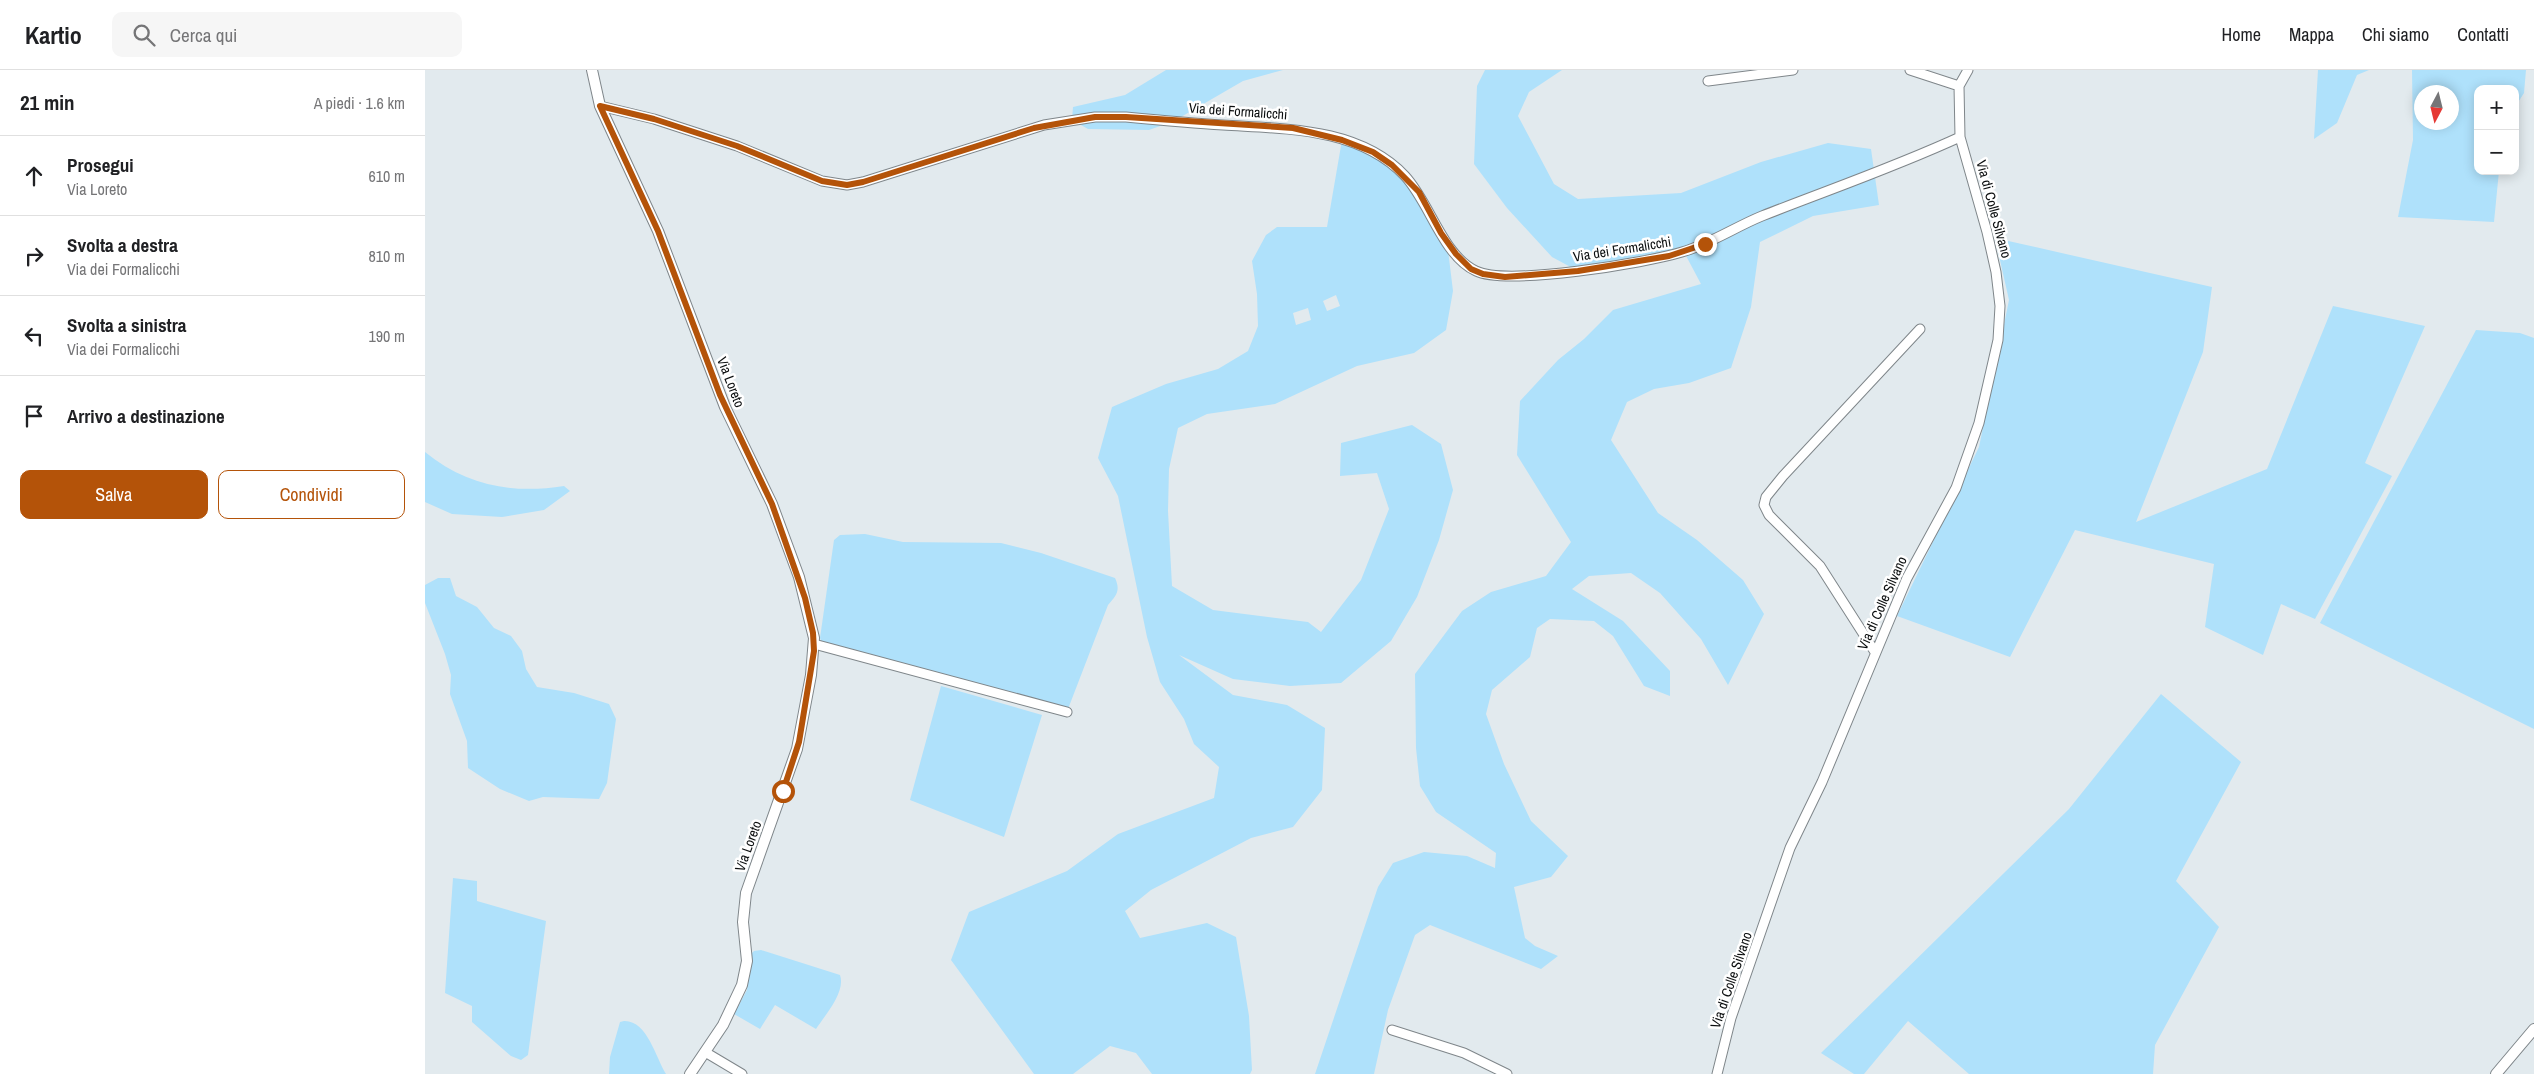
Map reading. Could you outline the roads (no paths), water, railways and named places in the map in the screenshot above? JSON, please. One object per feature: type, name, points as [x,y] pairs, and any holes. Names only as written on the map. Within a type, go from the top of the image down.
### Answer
[{"type":"street","name":"Via Loreto","points":[[592,70],[600,106],[656,226],[725,406],[772,504],[799,577],[814,644],[797,749],[746,893],[743,922],[747,961],[742,985],[723,1025],[690,1074]]},
{"type":"street","points":[[1708,82],[1793,70]]},
{"type":"street","points":[[1910,70],[1959,86],[1968,70]]},
{"type":"street","name":"Via di Colle Silvano","points":[[1717,1074],[1731,1018],[1767,920],[1787,856],[1822,782],[1875,652],[1913,566],[1947,506],[1962,474],[1979,423],[1999,334],[2000,297],[1996,272],[1960,137],[1959,86]]},
{"type":"street","name":"Via dei Formalicchi","points":[[600,106],[681,127],[752,152],[816,179],[847,185],[863,182],[1034,128],[1095,117],[1126,117],[1313,132],[1362,147],[1392,165],[1419,192],[1447,242],[1467,266],[1483,274],[1501,277],[1578,271],[1685,252],[1763,216],[1891,168],[1960,137]]},
{"type":"street","points":[[1875,652],[1822,570],[1769,515],[1764,502],[1783,476],[1920,329]]},
{"type":"street","points":[[814,644],[1067,712]]},
{"type":"street","points":[[2496,1074],[2534,1029]]},
{"type":"street","points":[[1392,1030],[1465,1053],[1507,1074]]},
{"type":"street","points":[[705,1052],[742,1074]]}]
